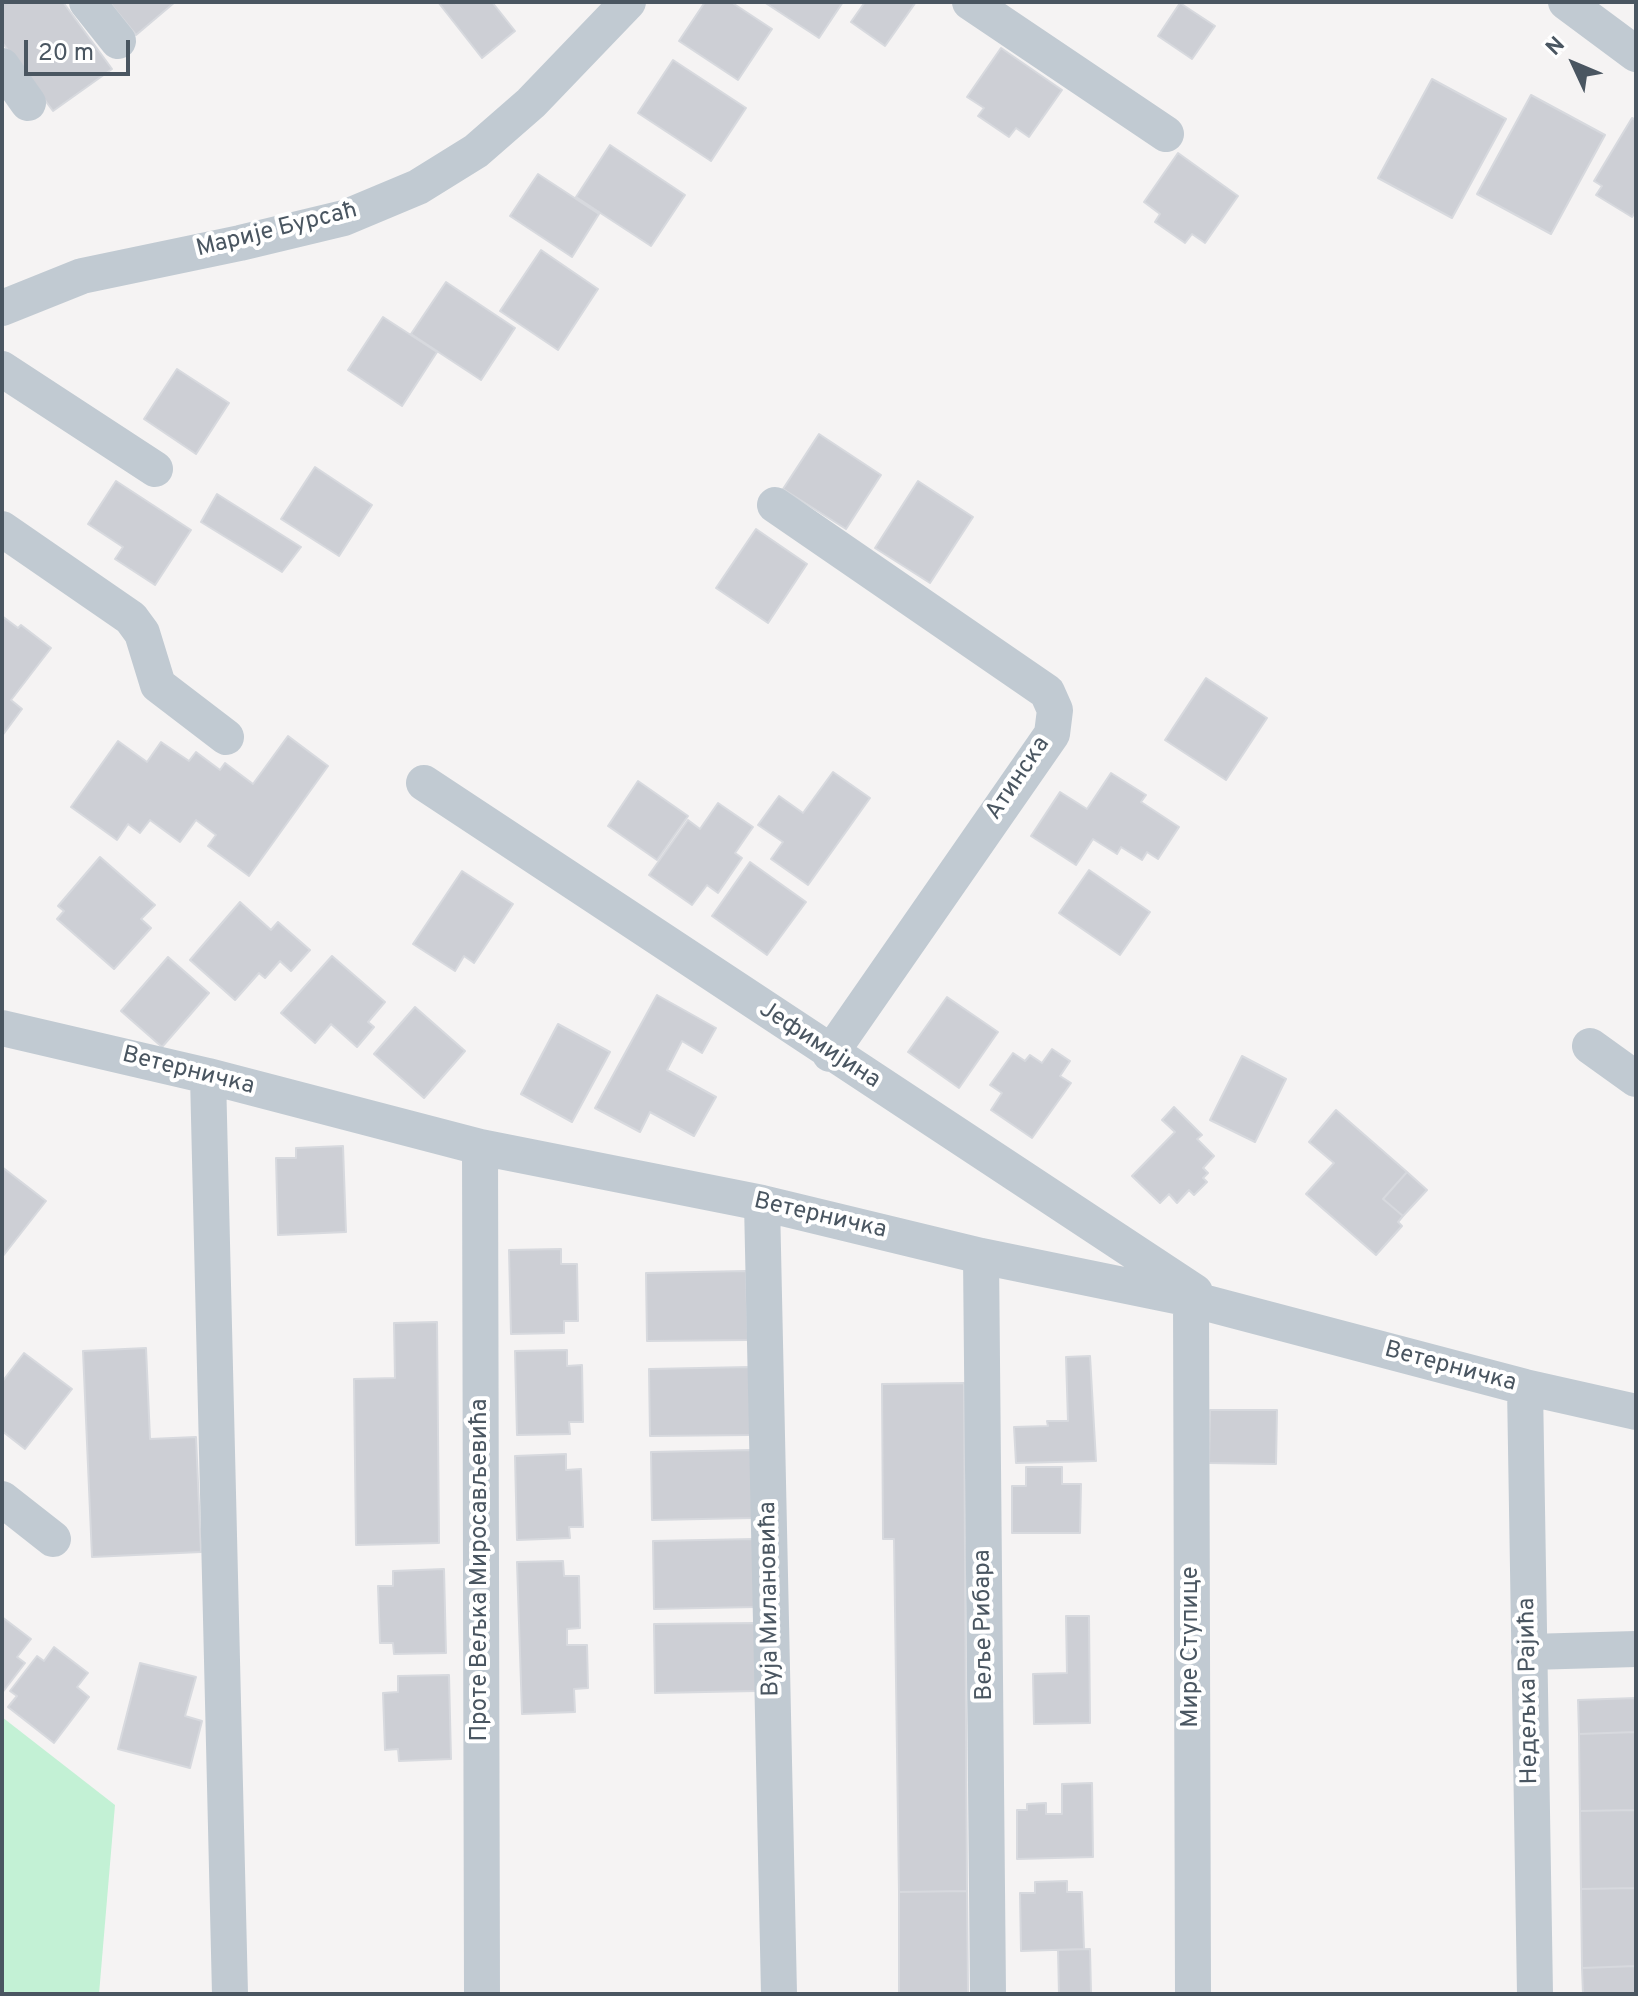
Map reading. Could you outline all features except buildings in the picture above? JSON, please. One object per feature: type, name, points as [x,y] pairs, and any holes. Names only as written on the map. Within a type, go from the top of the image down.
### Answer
[{"type":"street","points":[[87,2],[118,41]]},
{"type":"street","name":"Марије Бурсаћ","points":[[2,308],[82,276],[344,218],[418,187],[476,151],[531,103],[628,2]]},
{"type":"street","points":[[970,2],[1166,134]]},
{"type":"street","points":[[1566,2],[1636,54]]},
{"type":"street","points":[[2,66],[28,103]]},
{"type":"street","points":[[2,369],[155,469]]},
{"type":"street","name":"Атинска","points":[[775,505],[1047,692],[1055,710],[1052,734],[830,1054]]},
{"type":"street","points":[[2,529],[131,618],[142,633],[158,685],[226,737]]},
{"type":"street","name":"Јефимијина","points":[[424,783],[1204,1303]]},
{"type":"street","name":"Ветерничка","points":[[6,1038],[208,1076],[480,1147],[762,1203],[981,1256],[1204,1303],[1525,1387],[1636,1412]]},
{"type":"street","points":[[1590,1046],[1636,1079]]},
{"type":"street","points":[[208,1076],[230,1994]]},
{"type":"street","name":"Проте Вељка Миросављевића","points":[[480,1147],[482,1994]]},
{"type":"street","name":"Вуја Милановића","points":[[762,1203],[779,1994]]},
{"type":"street","name":"Веље Рибара","points":[[981,1256],[988,1994]]},
{"type":"street","name":"Мире Ступице","points":[[1193,1994],[1204,1303]]},
{"type":"street","name":"Недељка Рајића","points":[[1525,1387],[1535,1994]]},
{"type":"street","points":[[2,1499],[53,1539]]},
{"type":"street","points":[[1529,1652],[1636,1649]]},
{"type":"green space","points":[[2,1717],[115,1805],[99,1994],[2,1994]]}]
